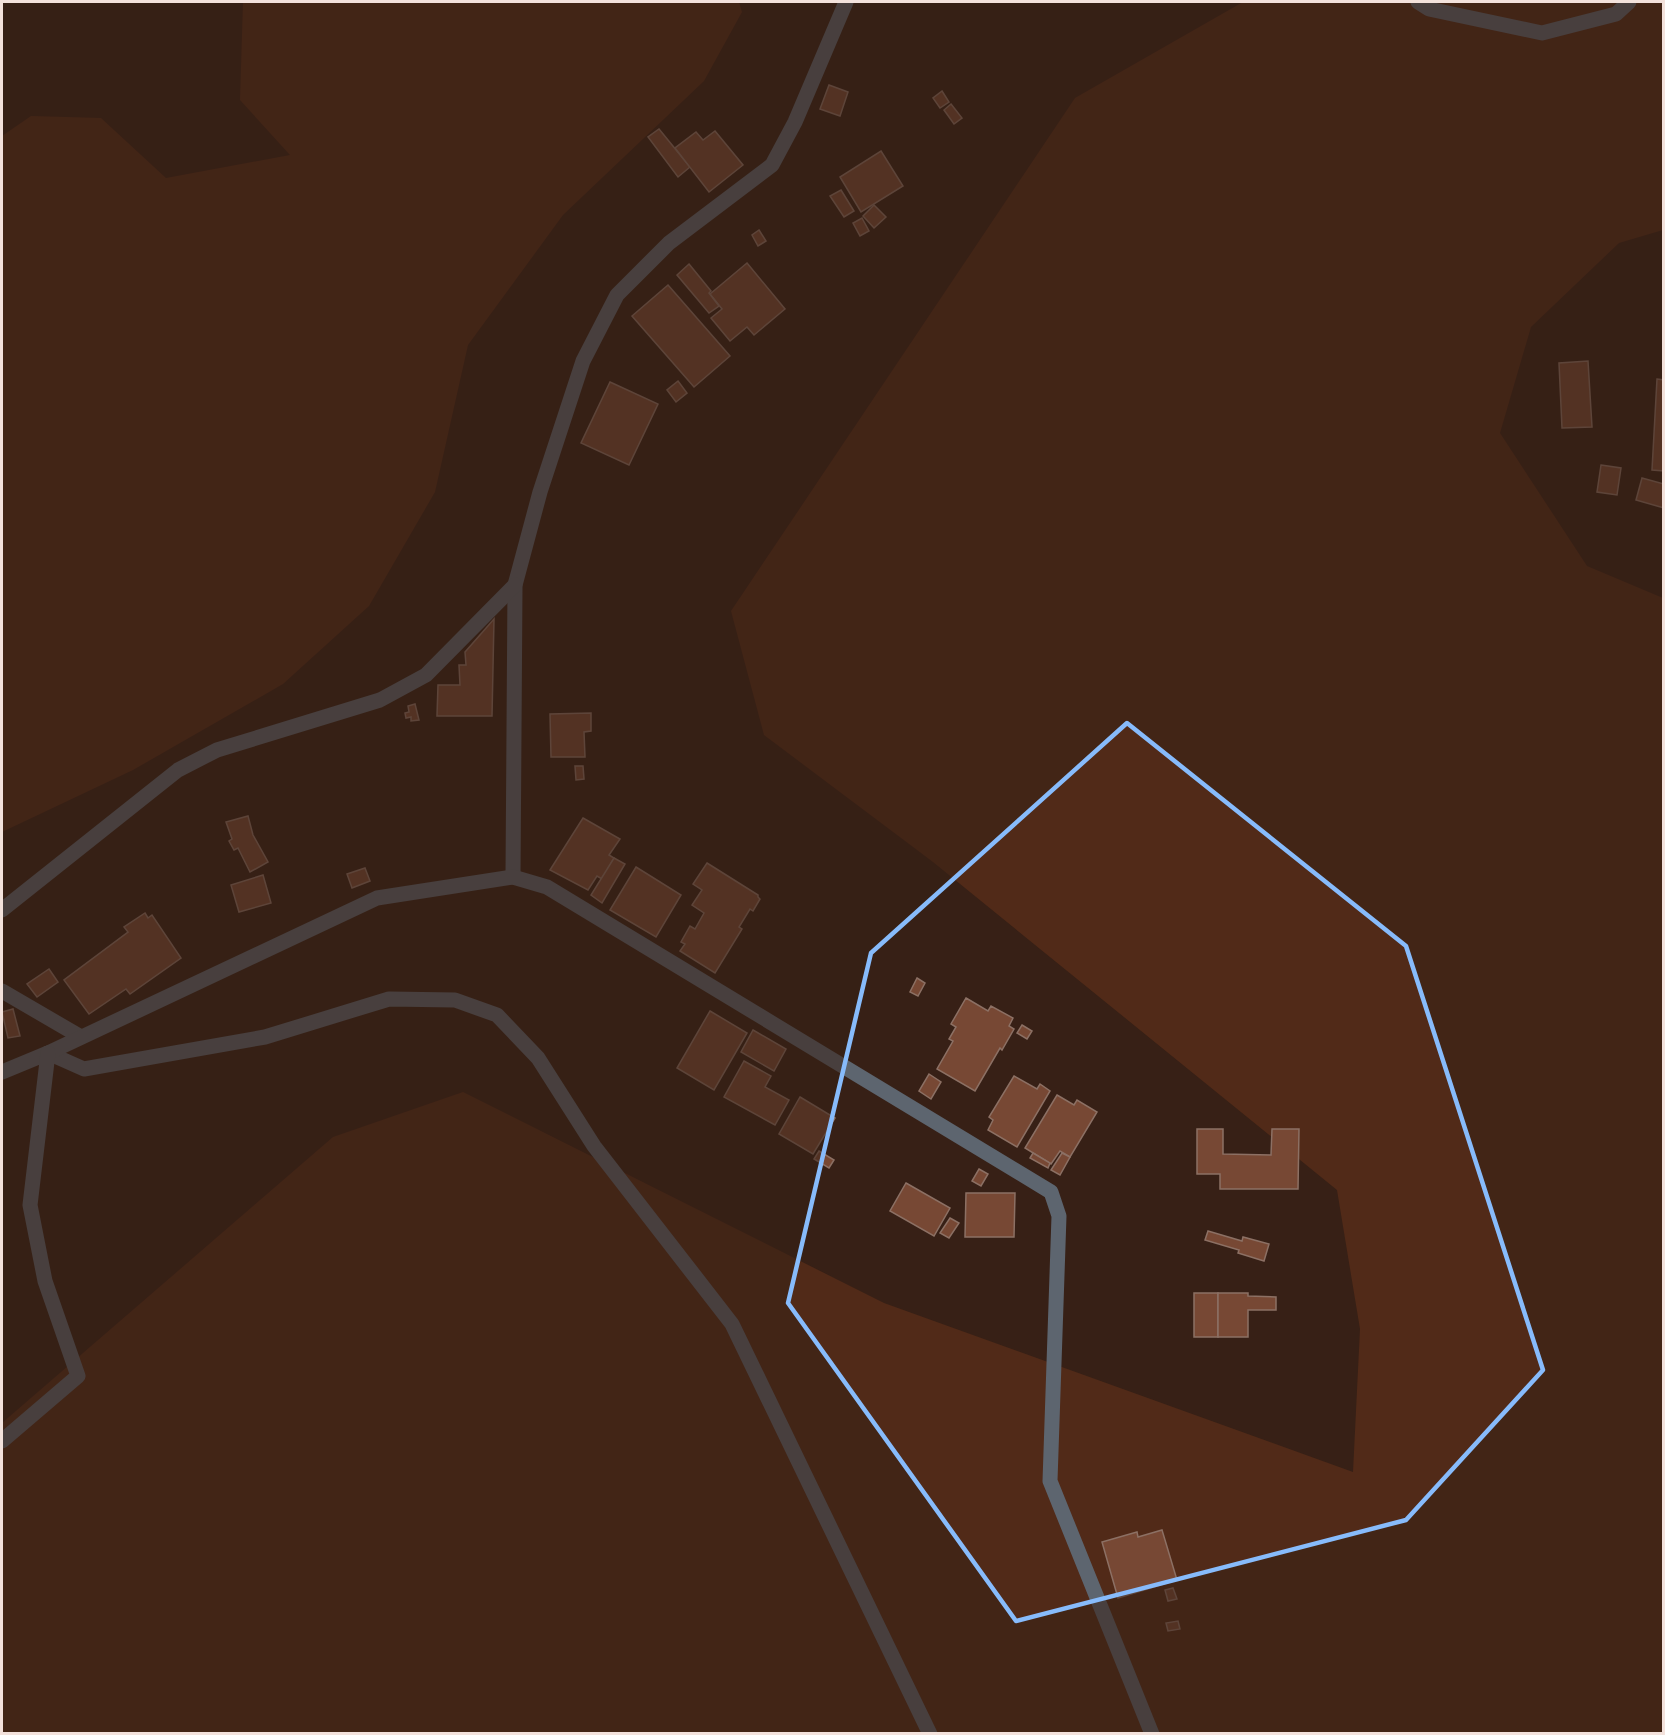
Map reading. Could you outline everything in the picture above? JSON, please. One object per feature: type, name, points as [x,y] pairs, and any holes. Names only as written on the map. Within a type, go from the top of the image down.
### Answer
[{"type":"street","points":[[513,877],[516,585],[540,492],[584,360],[616,295],[669,243],[772,165],[795,122],[846,2]]},
{"type":"street","points":[[1418,2],[1429,9],[1542,33],[1616,14],[1629,2]]},
{"type":"street","points":[[2,910],[177,770],[217,750],[380,700],[426,675],[516,585]]},
{"type":"street","points":[[2,1072],[48,1053],[377,898],[513,877],[547,887],[1052,1192],[1059,1216],[1050,1481],[1152,1734]]},
{"type":"street","points":[[2,991],[81,1037]]},
{"type":"street","points":[[48,1053],[84,1069],[265,1036],[389,999],[455,1000],[497,1015],[538,1059],[594,1146],[732,1324],[930,1734]]},
{"type":"street","points":[[2,1441],[78,1376],[45,1281],[30,1205],[48,1053]]},
{"type":"highlighted area","points":[[1127,723],[1406,946],[1543,1370],[1406,1520],[1016,1621],[788,1303],[871,953]]},
{"type":"shaded area","points":[[243,2],[739,2],[742,12],[704,81],[563,215],[468,345],[435,492],[369,606],[283,684],[133,770],[2,832],[2,136],[31,116],[101,118],[166,178],[290,155],[240,100]]},
{"type":"shaded area","points":[[1243,2],[1663,2],[1663,230],[1619,243],[1531,327],[1500,433],[1587,566],[1663,598],[1663,1733],[2,1733],[2,1423],[333,1137],[463,1092],[884,1303],[1353,1472],[1360,1329],[1337,1190],[933,862],[764,735],[731,611],[1075,98]]},
{"type":"building","points":[[829,85],[848,92],[840,116],[820,109]]},
{"type":"building","points":[[942,91],[949,102],[940,108],[933,98]]},
{"type":"building","points":[[951,104],[962,118],[954,124],[944,110]]},
{"type":"building","points":[[659,129],[690,167],[678,177],[648,137]]},
{"type":"building","points":[[715,131],[743,165],[709,192],[675,148],[696,132],[703,140]]},
{"type":"building","points":[[881,151],[903,186],[861,212],[840,177]]},
{"type":"building","points":[[841,190],[854,211],[844,217],[830,196]]},
{"type":"building","points":[[874,205],[886,217],[874,228],[863,216]]},
{"type":"building","points":[[862,218],[869,231],[860,236],[853,223]]},
{"type":"building","points":[[759,230],[766,241],[758,246],[752,235]]},
{"type":"building","points":[[747,263],[785,309],[754,335],[747,327],[730,341],[711,318],[722,309],[710,294]]},
{"type":"building","points":[[689,264],[711,291],[709,293],[719,306],[709,313],[677,275]]},
{"type":"building","points":[[668,285],[730,356],[694,387],[632,316]]},
{"type":"building","points":[[1588,361],[1592,427],[1562,428],[1559,363]]},
{"type":"building","points":[[1657,379],[1664,380],[1664,471],[1652,470]]},
{"type":"building","points":[[678,381],[687,393],[676,402],[667,390]]},
{"type":"building","points":[[610,382],[658,404],[629,465],[581,443]]},
{"type":"building","points":[[1601,465],[1621,468],[1617,495],[1597,492]]},
{"type":"building","points":[[1642,478],[1664,484],[1664,508],[1636,500]]},
{"type":"building","points":[[494,619],[492,716],[437,716],[438,685],[460,685],[459,665],[466,665],[465,652]]},
{"type":"building","points":[[415,704],[419,720],[411,721],[411,717],[406,718],[405,713],[409,712],[408,706]]},
{"type":"building","points":[[591,713],[591,731],[584,732],[585,757],[551,757],[550,714]]},
{"type":"building","points":[[575,766],[583,766],[584,779],[576,780]]},
{"type":"building","points":[[248,816],[253,835],[268,862],[250,872],[238,848],[234,850],[229,841],[232,839],[226,822]]},
{"type":"building","points":[[583,818],[620,839],[609,855],[614,858],[602,879],[597,876],[588,890],[550,870]]},
{"type":"building","points":[[614,858],[625,864],[602,903],[591,895]]},
{"type":"building","points":[[707,863],[758,895],[760,899],[753,911],[750,909],[739,927],[742,929],[715,973],[680,951],[685,944],[681,942],[690,926],[695,929],[704,913],[692,905],[702,890],[693,884]]},
{"type":"building","points":[[636,867],[681,895],[656,937],[610,910]]},
{"type":"building","points":[[365,868],[370,881],[352,888],[347,874]]},
{"type":"building","points":[[263,875],[271,903],[239,912],[231,885]]},
{"type":"building","points":[[145,913],[148,918],[152,915],[181,958],[130,994],[126,989],[89,1014],[64,980],[128,932],[124,927]]},
{"type":"building","points":[[49,969],[58,982],[37,997],[27,984]]},
{"type":"building","points":[[917,978],[925,983],[918,996],[910,992]]},
{"type":"building","points":[[966,998],[988,1011],[991,1006],[1013,1018],[1009,1026],[1014,1029],[975,1091],[937,1069],[953,1041],[949,1039],[956,1027],[951,1024]]},
{"type":"building","points":[[13,1009],[20,1036],[8,1038],[2,1012]]},
{"type":"building","points":[[710,1011],[747,1033],[714,1090],[677,1068]]},
{"type":"building","points":[[1022,1025],[1032,1031],[1027,1039],[1017,1033]]},
{"type":"building","points":[[753,1030],[786,1049],[774,1071],[741,1052]]},
{"type":"building","points":[[744,1061],[771,1076],[765,1087],[789,1100],[775,1125],[724,1097]]},
{"type":"building","points":[[929,1074],[941,1082],[931,1099],[919,1091]]},
{"type":"building","points":[[1014,1076],[1037,1089],[1040,1084],[1050,1091],[1017,1147],[988,1130],[993,1120],[989,1117]]},
{"type":"building","points":[[1057,1095],[1074,1105],[1077,1100],[1097,1112],[1070,1157],[1060,1151],[1051,1164],[1025,1148]]},
{"type":"building","points":[[800,1097],[835,1118],[813,1154],[779,1134]]},
{"type":"building","points":[[1197,1129],[1223,1129],[1223,1154],[1271,1155],[1272,1129],[1299,1129],[1298,1189],[1220,1189],[1220,1174],[1197,1174]]},
{"type":"building","points":[[819,1151],[834,1160],[829,1168],[814,1159]]},
{"type":"building","points":[[1033,1153],[1050,1163],[1048,1168],[1030,1158]]},
{"type":"building","points":[[1062,1153],[1070,1157],[1060,1175],[1051,1170]]},
{"type":"building","points":[[979,1169],[988,1174],[981,1186],[972,1181]]},
{"type":"building","points":[[906,1183],[950,1208],[934,1236],[890,1211]]},
{"type":"building","points":[[966,1193],[1015,1193],[1014,1237],[965,1237]]},
{"type":"building","points":[[950,1218],[959,1223],[949,1238],[940,1233]]},
{"type":"building","points":[[1208,1231],[1242,1241],[1243,1237],[1269,1244],[1264,1261],[1238,1253],[1239,1250],[1205,1240]]},
{"type":"building","points":[[1194,1293],[1218,1293],[1218,1337],[1194,1337]]},
{"type":"building","points":[[1218,1293],[1248,1293],[1248,1296],[1276,1297],[1276,1310],[1248,1310],[1248,1337],[1218,1337]]},
{"type":"building","points":[[1162,1530],[1177,1580],[1118,1598],[1102,1542],[1137,1532],[1138,1537]]},
{"type":"building","points":[[1173,1588],[1177,1599],[1168,1601],[1165,1590]]},
{"type":"building","points":[[1178,1621],[1180,1629],[1168,1631],[1166,1623]]}]
